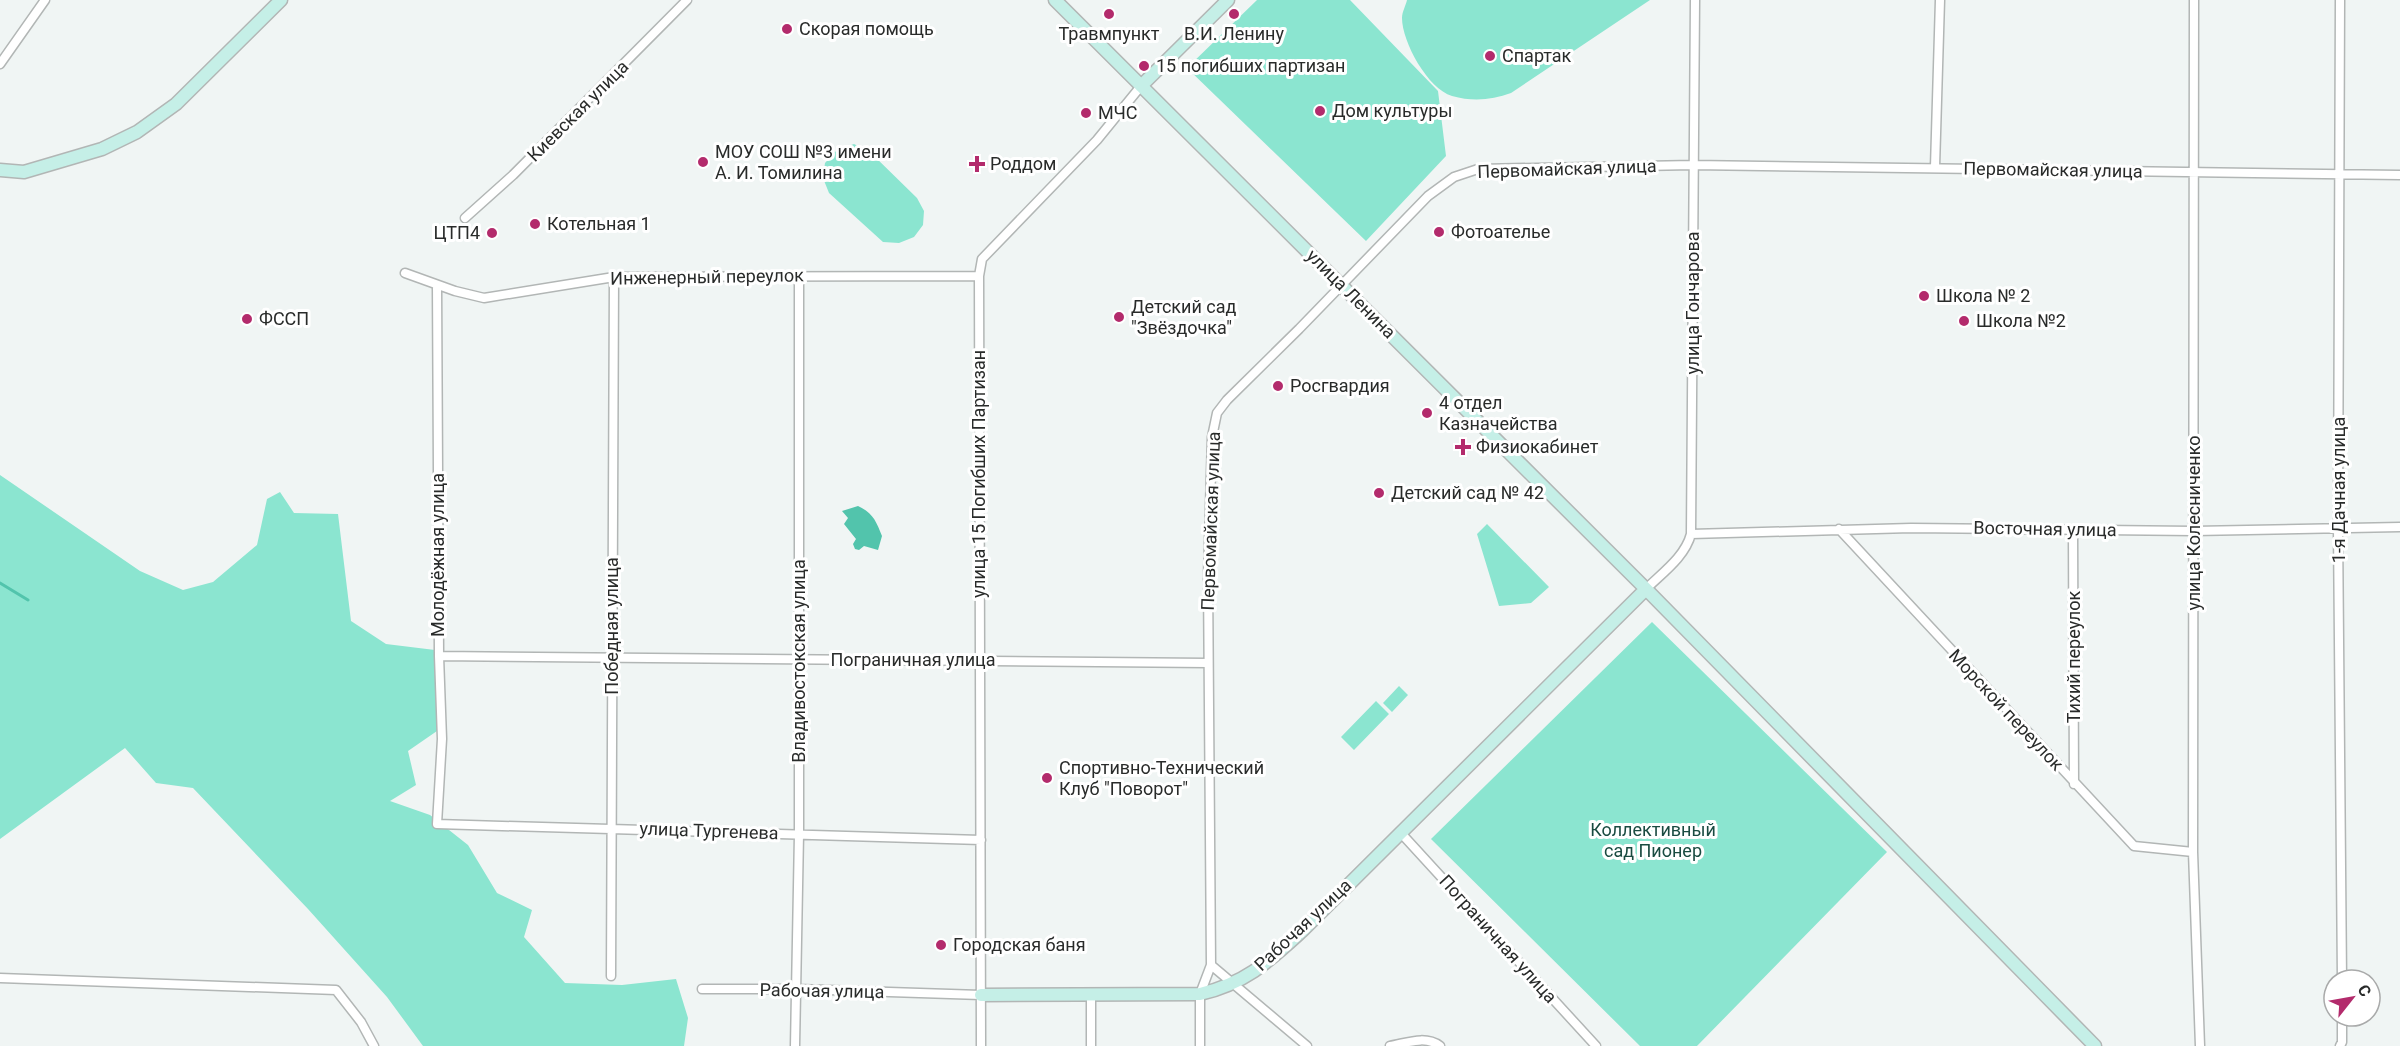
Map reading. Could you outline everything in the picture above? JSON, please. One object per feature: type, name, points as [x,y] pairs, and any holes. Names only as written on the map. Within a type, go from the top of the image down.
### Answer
[{"type":"main road","points":[[0,170],[24,172],[102,149],[137,132],[176,104],[281,0]]},
{"type":"main road","name":"улица Ленина","points":[[1055,0],[1646,589],[2095,1046]]},
{"type":"main road","name":"улица 15 Погибших Партизан","points":[[1141,86],[1228,0]]},
{"type":"main road","name":"Рабочая улица","points":[[981,995],[1200,994],[1233,984],[1264,966],[1646,589]]},
{"type":"street","points":[[0,64],[45,0]]},
{"type":"street","name":"Киевская улица","points":[[465,218],[513,175],[687,0]]},
{"type":"street","name":"улица Гончарова","points":[[1646,589],[1677,559],[1689,542],[1691,534],[1695,0]]},
{"type":"street","points":[[1935,167],[1940,0]]},
{"type":"street","name":"улица Колесниченко","points":[[2194,0],[2193,852],[2200,1046]]},
{"type":"street","name":"1-я Дачная улица","points":[[2340,0],[2338,528],[2342,968]]},
{"type":"street","name":"улица 15 Погибших Партизан","points":[[981,1046],[979,276],[982,259],[1096,140],[1141,86]]},
{"type":"street","name":"Первомайская улица","points":[[1200,1046],[1200,994],[1211,965],[1208,577],[1212,437],[1217,413],[1227,400],[1428,195],[1454,177],[1478,169],[1693,165],[2400,175]]},
{"type":"street","name":"Инженерный переулок","points":[[405,273],[484,298],[614,277],[979,276]]},
{"type":"street","name":"Владивостокская улица","points":[[795,1046],[799,834],[799,276]]},
{"type":"street","name":"Победная улица","points":[[611,976],[614,277]]},
{"type":"street","name":"Молодёжная улица","points":[[437,285],[439,656],[442,739],[437,824]]},
{"type":"street","name":"Восточная улица","points":[[1691,534],[1911,528],[2194,531],[2400,527]]},
{"type":"street","name":"Морской переулок","points":[[1839,529],[2134,846],[2193,852]]},
{"type":"street","name":"Тихий переулок","points":[[2073,530],[2074,784]]},
{"type":"street","name":"Пограничная улица","points":[[439,656],[1208,663]]},
{"type":"street","name":"улица Тургенева","points":[[437,824],[981,840]]},
{"type":"street","name":"Пограничная улица","points":[[1400,832],[1596,1046]]},
{"type":"street","points":[[1211,965],[1307,1046]]},
{"type":"street","points":[[0,978],[336,990],[361,1022],[374,1046]]},
{"type":"street","name":"Рабочая улица","points":[[702,989],[797,989],[981,995]]},
{"type":"street","points":[[1090,994],[1091,1046]]},
{"type":"street","points":[[2340,1046],[2342,1028]]},
{"type":"street","points":[[1390,1046],[1422,1040],[1431,1040],[1440,1046]]},
{"type":"green space","points":[[1257,0],[1350,0],[1438,91],[1446,156],[1366,241],[1187,68]]},
{"type":"green space","name":"Спартак","points":[[1407,0],[1650,0],[1511,93],[1490,99],[1475,100],[1443,92],[1426,75],[1411,51],[1403,28],[1402,16]]},
{"type":"green space","points":[[854,144],[870,152],[917,198],[924,211],[923,225],[914,237],[899,243],[883,242],[829,193],[823,178],[825,163],[837,150]]},
{"type":"green space","points":[[0,475],[140,571],[183,590],[213,582],[257,545],[267,499],[280,492],[294,513],[338,514],[351,621],[386,644],[435,650],[437,731],[408,751],[416,785],[390,801],[430,815],[468,845],[497,893],[532,910],[524,937],[565,983],[622,985],[676,979],[688,1018],[684,1046],[423,1046],[387,997],[308,909],[193,788],[156,783],[125,748],[0,839]]},
{"type":"green space","points":[[1487,524],[1549,587],[1531,603],[1499,606],[1477,534]]},
{"type":"green space","name":"Коллективный сад Пионер","points":[[1652,622],[1887,852],[1697,1046],[1640,1046],[1431,839]]},
{"type":"green space","points":[[1399,686],[1408,695],[1392,712],[1383,703]]},
{"type":"green space","points":[[1376,701],[1389,714],[1354,750],[1341,737]]},
{"type":"shaded area","points":[[858,506],[871,515],[878,526],[882,536],[878,550],[864,546],[859,550],[855,549],[853,544],[856,539],[844,524],[848,518],[842,511]]},
{"type":"waterway","points":[[0,583],[28,600]]},
{"type":"place","name":"Травмпункт","points":[[1109,14]]},
{"type":"place","name":"В.И. Ленину","points":[[1234,14]]},
{"type":"place","name":"Скорая помощь","points":[[787,29]]},
{"type":"place","name":"Спартак","points":[[1490,56]]},
{"type":"place","name":"15 погибших партизан","points":[[1144,66]]},
{"type":"place","name":"Дом культуры","points":[[1320,111]]},
{"type":"place","name":"МЧС","points":[[1086,113]]},
{"type":"place","name":"МОУ СОШ №3 имени А. И. Томилина","points":[[703,162]]},
{"type":"place","name":"Роддом","points":[[977,164]]},
{"type":"place","name":"Котельная 1","points":[[535,224]]},
{"type":"place","name":"Фотоателье","points":[[1439,232]]},
{"type":"place","name":"ЦТП4","points":[[492,233]]},
{"type":"place","name":"Школа № 2","points":[[1924,296]]},
{"type":"place","name":"Детский сад \"Звёздочка\"","points":[[1119,317]]},
{"type":"place","name":"ФССП","points":[[247,319]]},
{"type":"place","name":"Школа №2","points":[[1964,321]]},
{"type":"place","name":"Росгвардия","points":[[1278,386]]},
{"type":"place","name":"4 отдел Казначейства","points":[[1427,413]]},
{"type":"place","name":"Физиокабинет","points":[[1463,447]]},
{"type":"place","name":"Детский сад № 42","points":[[1379,493]]},
{"type":"place","name":"Спортивно-Технический Клуб \"Поворот\"","points":[[1047,778]]},
{"type":"place","name":"Городская баня","points":[[941,945]]}]
